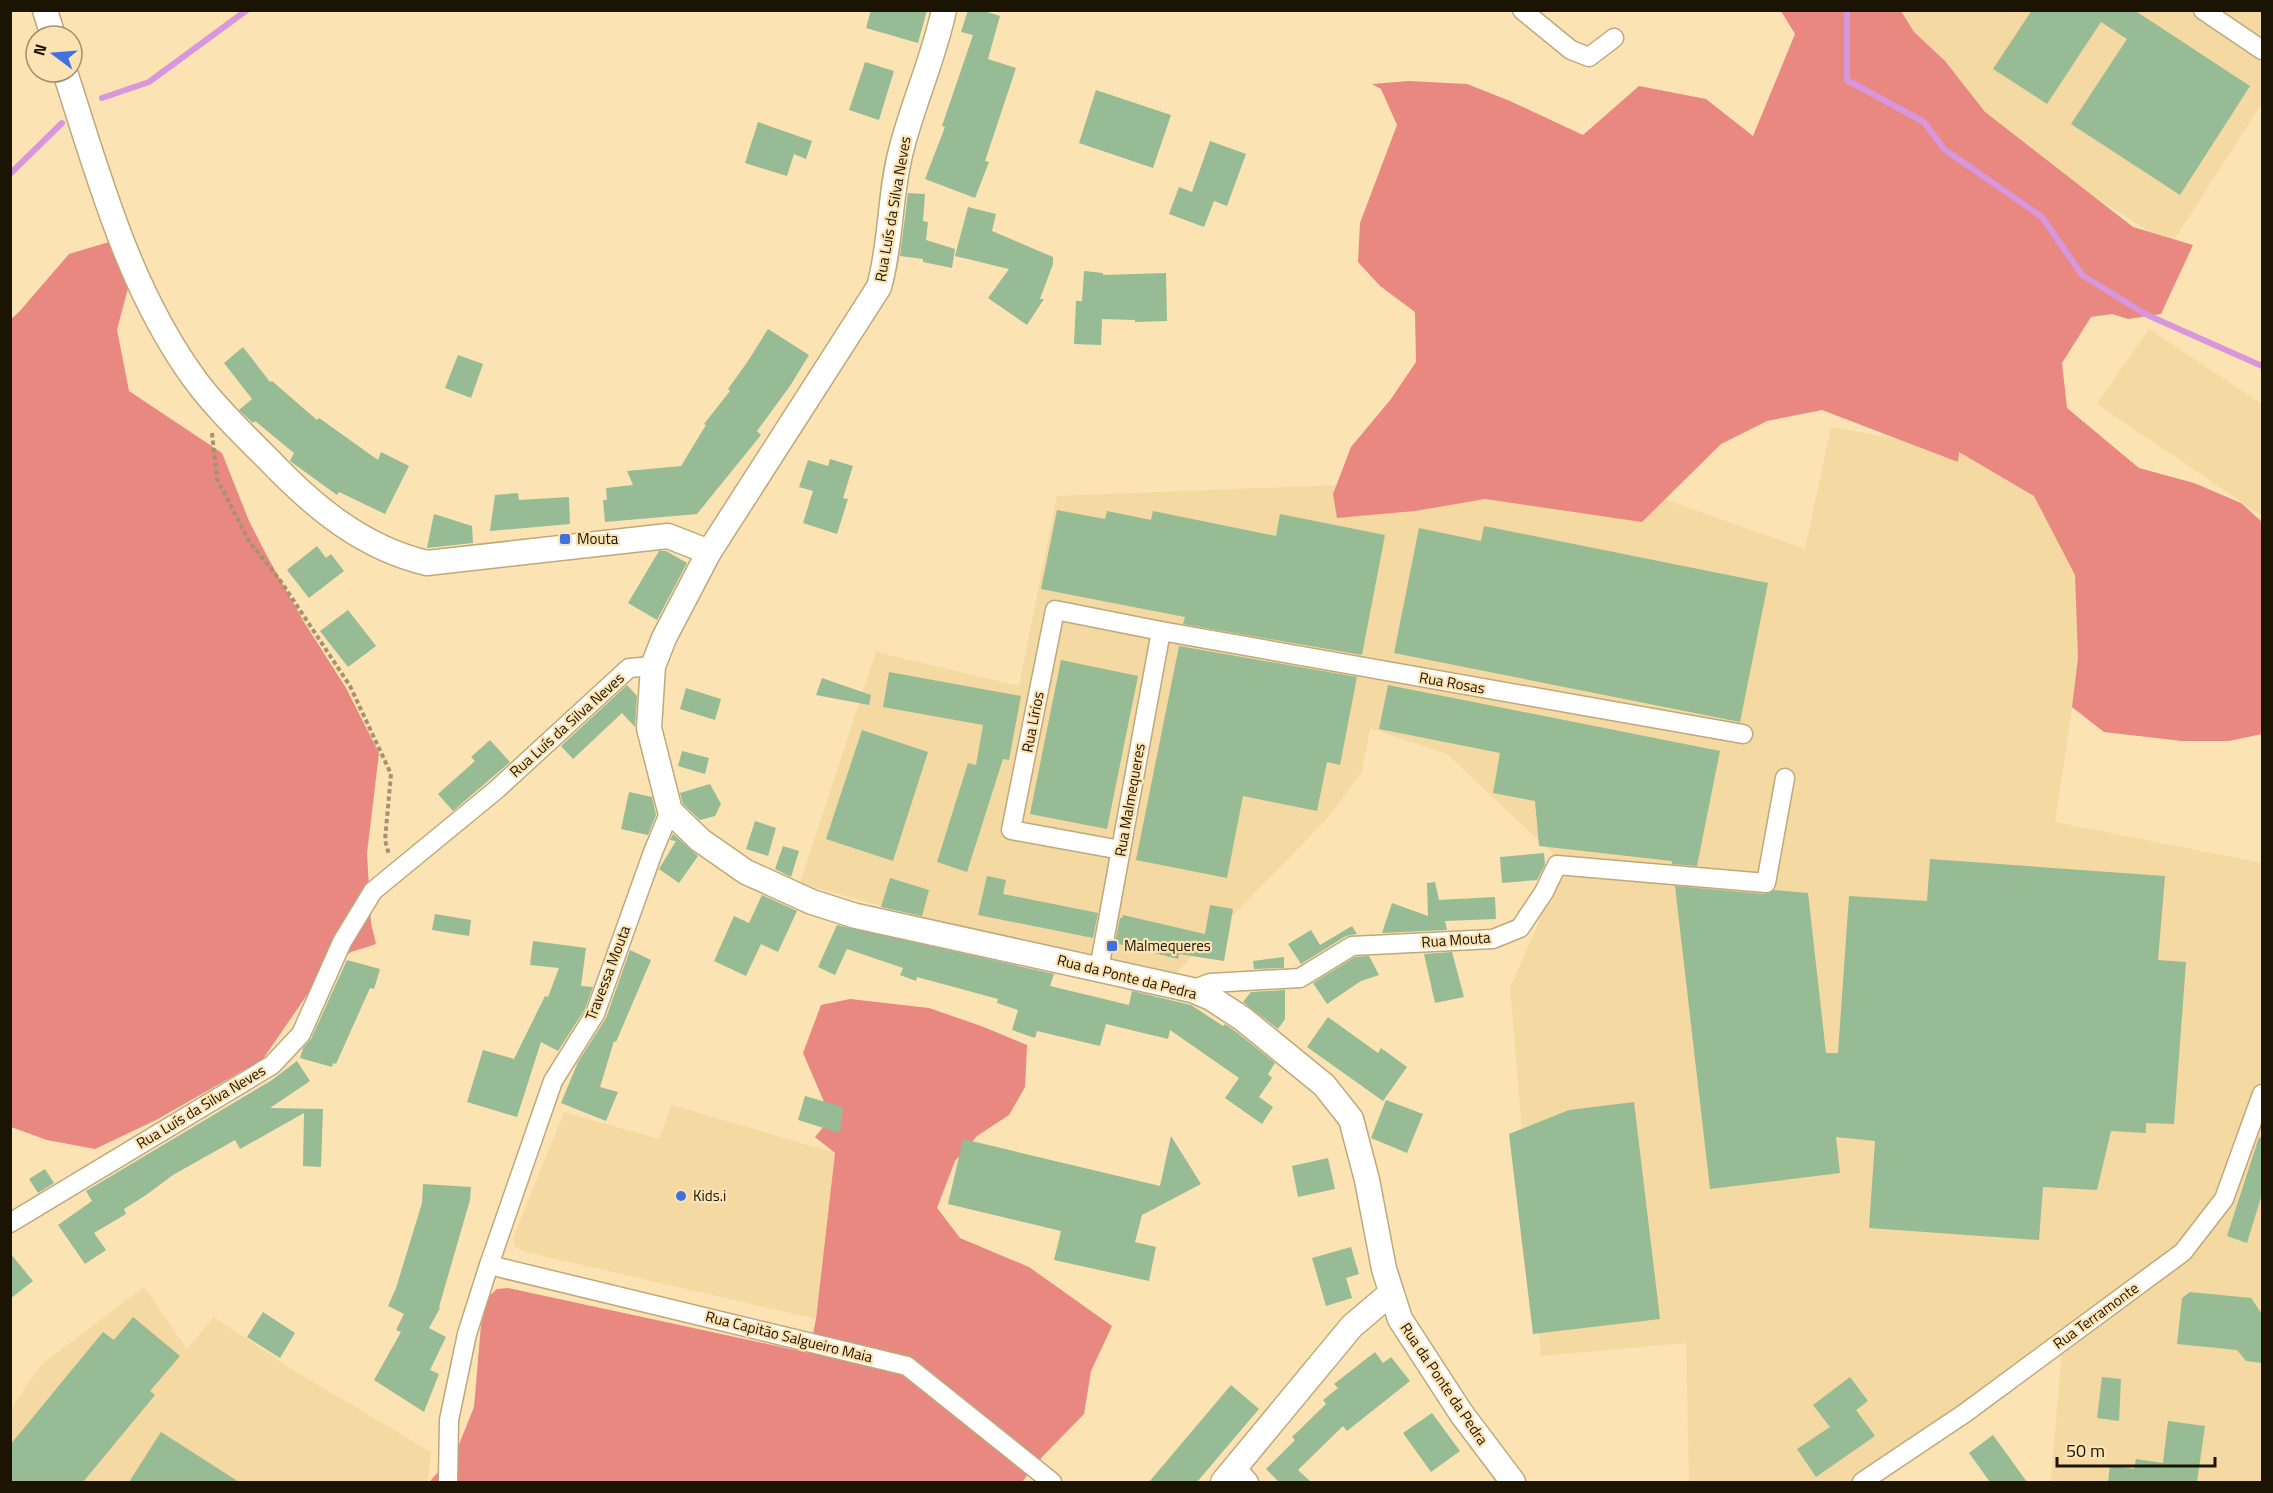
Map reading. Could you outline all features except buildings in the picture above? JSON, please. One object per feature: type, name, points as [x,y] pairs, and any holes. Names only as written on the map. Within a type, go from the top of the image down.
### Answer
[{"type":"street","name":"Rua Luís da Silva Neves","points":[[10,1223],[272,1065],[302,1034],[342,942],[373,891],[495,790],[629,668],[653,666],[664,638],[709,552],[879,287],[885,266],[895,178],[902,147],[944,10]]},
{"type":"street","points":[[1522,10],[1571,50],[1589,57],[1614,38]]},
{"type":"street","points":[[2203,10],[2262,50]]},
{"type":"street","points":[[69,84],[127,256],[158,320],[196,381],[302,495],[346,528],[405,558],[427,563],[668,536],[709,552]]},
{"type":"street","name":"Rua Lírios","points":[[1121,850],[1011,830],[1055,610],[1161,631]]},
{"type":"street","name":"Rua Rosas","points":[[1161,631],[1743,734]]},
{"type":"street","name":"Rua Malmequeres","points":[[1099,969],[1161,631]]},
{"type":"street","points":[[653,666],[649,728],[670,811]]},
{"type":"street","name":"Rua Mouta","points":[[1192,990],[1210,983],[1300,978],[1352,946],[1493,939],[1520,928],[1544,892],[1557,865],[1766,883],[1785,778]]},
{"type":"street","name":"Rua da Ponte da Pedra","points":[[670,811],[700,840],[746,872],[812,902],[856,916],[1192,990],[1211,998],[1243,1019],[1324,1085],[1351,1119],[1391,1293],[1400,1319],[1461,1413],[1513,1482]]},
{"type":"street","name":"Travessa Mouta","points":[[448,1482],[449,1420],[467,1334],[489,1265],[553,1081],[595,1014],[649,862],[670,811]]},
{"type":"street","name":"Rua Terramonte","points":[[1862,1482],[1965,1413],[2183,1252],[2224,1199],[2262,1094]]},
{"type":"street","name":"Rua Capitão Salgueiro Maia","points":[[489,1265],[907,1366],[1052,1482]]},
{"type":"street","points":[[1236,1477],[1352,1326],[1391,1293]]},
{"type":"path","points":[[210,397],[210,419],[217,479],[249,541],[282,583],[350,686],[391,774],[384,840],[394,873]]},
{"type":"shaded area","points":[[1781,11],[1901,11],[1914,32],[1945,61],[1985,112],[2133,227],[2193,245],[2161,314],[2128,319],[2112,314],[2091,317],[2062,363],[2067,408],[2139,468],[2194,483],[2241,503],[2262,522],[2262,734],[2229,741],[2182,741],[2104,732],[2072,707],[2078,658],[2075,575],[2034,496],[1959,452],[1958,462],[1822,410],[1767,421],[1721,444],[1642,522],[1485,499],[1415,511],[1337,518],[1333,494],[1351,447],[1391,399],[1416,362],[1415,312],[1380,286],[1358,262],[1360,223],[1397,125],[1381,89],[1372,84],[1409,81],[1467,84],[1583,135],[1639,86],[1706,99],[1753,136],[1795,34]]},
{"type":"shaded area","points":[[1876,11],[2262,11],[2262,103],[2171,245],[1898,72]]},
{"type":"shaded area","points":[[109,242],[133,269],[117,330],[129,391],[222,453],[249,521],[267,556],[304,622],[346,688],[379,753],[367,853],[371,923],[376,944],[351,952],[322,973],[263,1059],[158,1119],[95,1149],[47,1140],[11,1127],[11,319],[69,254]]},
{"type":"shaded area","points":[[2149,329],[2262,404],[2262,516],[2097,404]]},
{"type":"shaded area","points":[[1831,427],[2107,477],[2055,822],[2262,863],[2262,1482],[2051,1482],[2062,1346],[1866,1482],[1689,1482],[1686,1343],[1541,1356],[1510,988],[1564,864],[1447,754],[1370,728],[1362,772],[1327,819],[1175,974],[926,919],[800,883],[876,652],[1019,686],[1057,496],[1596,475],[1805,549]]},
{"type":"shaded area","points":[[850,999],[929,1008],[1027,1045],[1025,1087],[1009,1115],[977,1136],[955,1161],[937,1208],[960,1238],[1029,1267],[1112,1326],[1091,1371],[1084,1414],[1043,1456],[1022,1482],[430,1482],[456,1452],[474,1407],[481,1325],[488,1297],[497,1289],[508,1288],[809,1353],[816,1319],[835,1153],[815,1137],[831,1118],[803,1053],[821,1005]]},
{"type":"shaded area","name":"Kids.i","points":[[672,1105],[835,1153],[816,1319],[526,1252],[515,1247],[513,1238],[564,1112],[659,1139]]},
{"type":"shaded area","points":[[144,1287],[187,1349],[214,1317],[298,1373],[431,1452],[428,1482],[11,1482],[11,1409],[28,1383],[41,1365]]},
{"type":"waterway","points":[[102,98],[149,82],[247,10]]},
{"type":"waterway","points":[[1847,10],[1847,80],[1924,122],[1944,149],[2042,217],[2082,275],[2145,314],[2262,366]]},
{"type":"waterway","points":[[10,174],[62,123]]},
{"type":"place","name":"Mouta","points":[[565,539]]},
{"type":"place","name":"Malmequeres","points":[[1112,946]]},
{"type":"place","name":"Kids.i","points":[[681,1196]]}]
